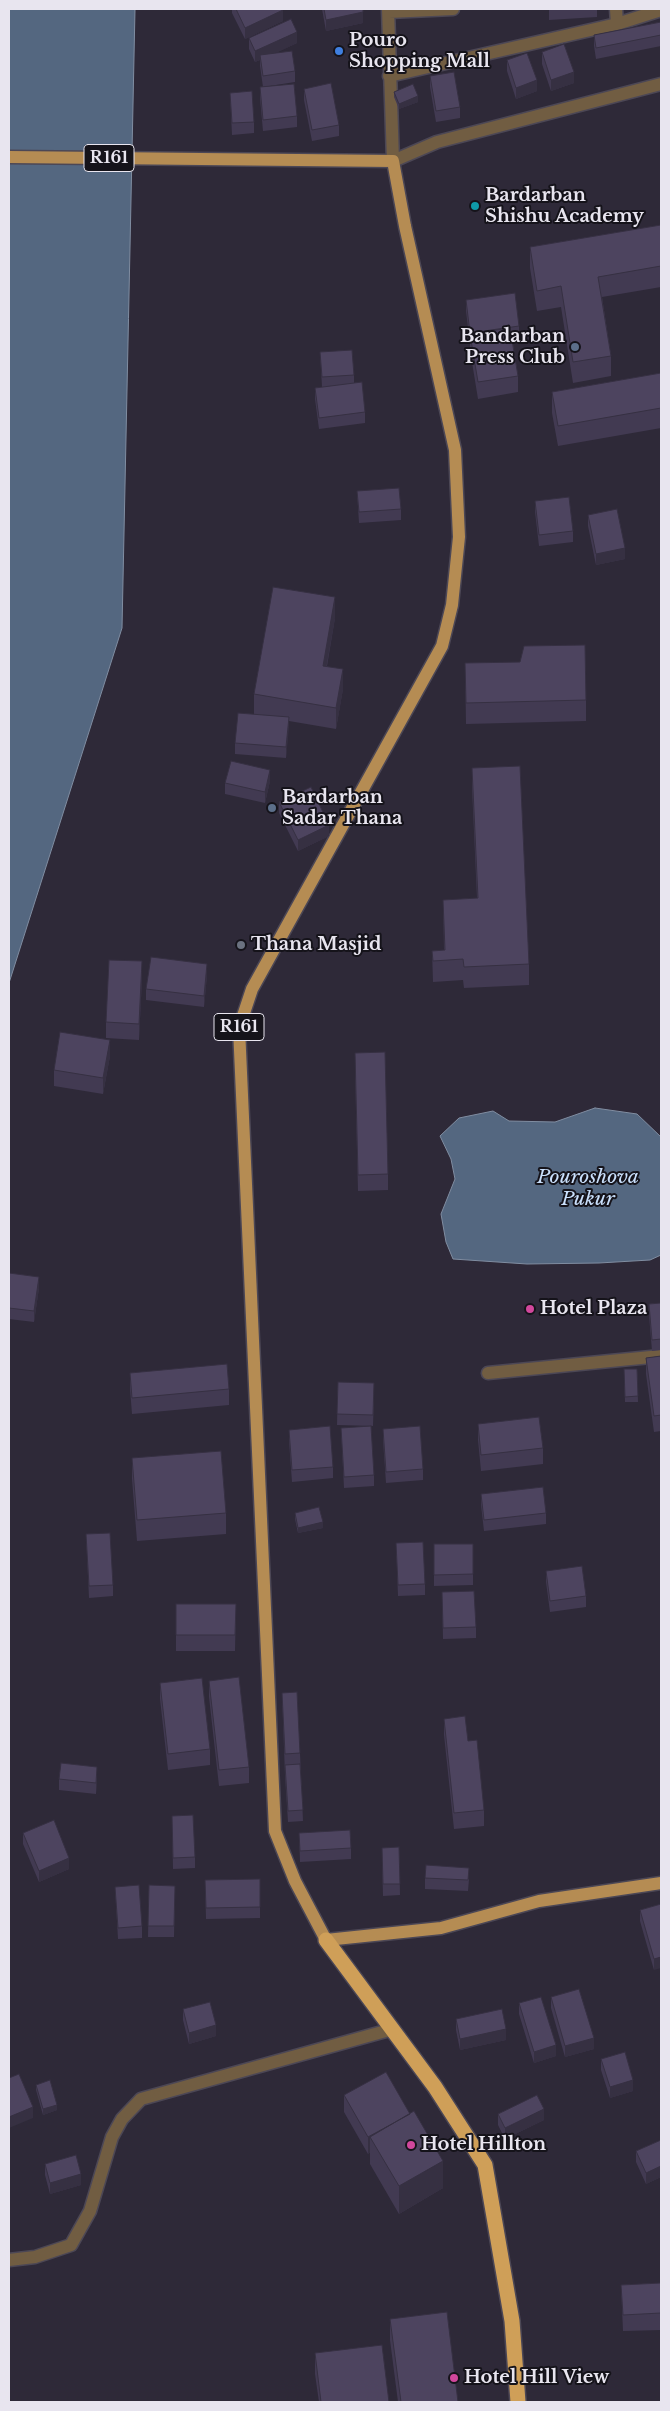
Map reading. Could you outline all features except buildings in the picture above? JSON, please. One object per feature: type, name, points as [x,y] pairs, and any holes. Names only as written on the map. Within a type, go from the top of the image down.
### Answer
[{"type":"highway","points":[[326,1940],[436,2087],[485,2165],[512,2321],[518,2402]]},
{"type":"main road","name":"R161","points":[[9,157],[394,161],[404,226],[455,450],[459,537],[452,605],[442,646],[252,989],[239,1028],[275,1831],[295,1881],[326,1940]]},
{"type":"main road","points":[[326,1940],[441,1928],[539,1901],[661,1883]]},
{"type":"street","points":[[452,9],[388,10],[389,76],[394,161],[437,142],[661,84]]},
{"type":"street","points":[[616,9],[617,24]]},
{"type":"street","points":[[389,76],[617,24],[661,10]]},
{"type":"street","points":[[488,1373],[661,1356]]},
{"type":"street","points":[[9,2260],[35,2257],[72,2245],[90,2211],[112,2137],[122,2118],[141,2099],[393,2029]]},
{"type":"water","points":[[9,9],[135,9],[122,628],[9,983]]},
{"type":"water","name":"Pouroshova Pukur","points":[[595,1108],[637,1114],[661,1137],[661,1255],[650,1260],[599,1263],[527,1264],[453,1259],[446,1242],[441,1214],[455,1179],[451,1159],[440,1136],[459,1118],[493,1111],[509,1121],[555,1122]]},
{"type":"place","name":"Pouro Shopping Mall","points":[[339,51]]},
{"type":"place","name":"Bardarban Shishu Academy","points":[[475,206]]},
{"type":"place","name":"Bandarban Press Club","points":[[575,347]]},
{"type":"place","name":"Bardarban Sadar Thana","points":[[272,808]]},
{"type":"place","name":"Thana Masjid","points":[[241,945]]},
{"type":"place","name":"Hotel Plaza","points":[[530,1309]]},
{"type":"place","name":"Hotel Hillton","points":[[411,2145]]},
{"type":"place","name":"Hotel Hill View","points":[[454,2378]]}]
